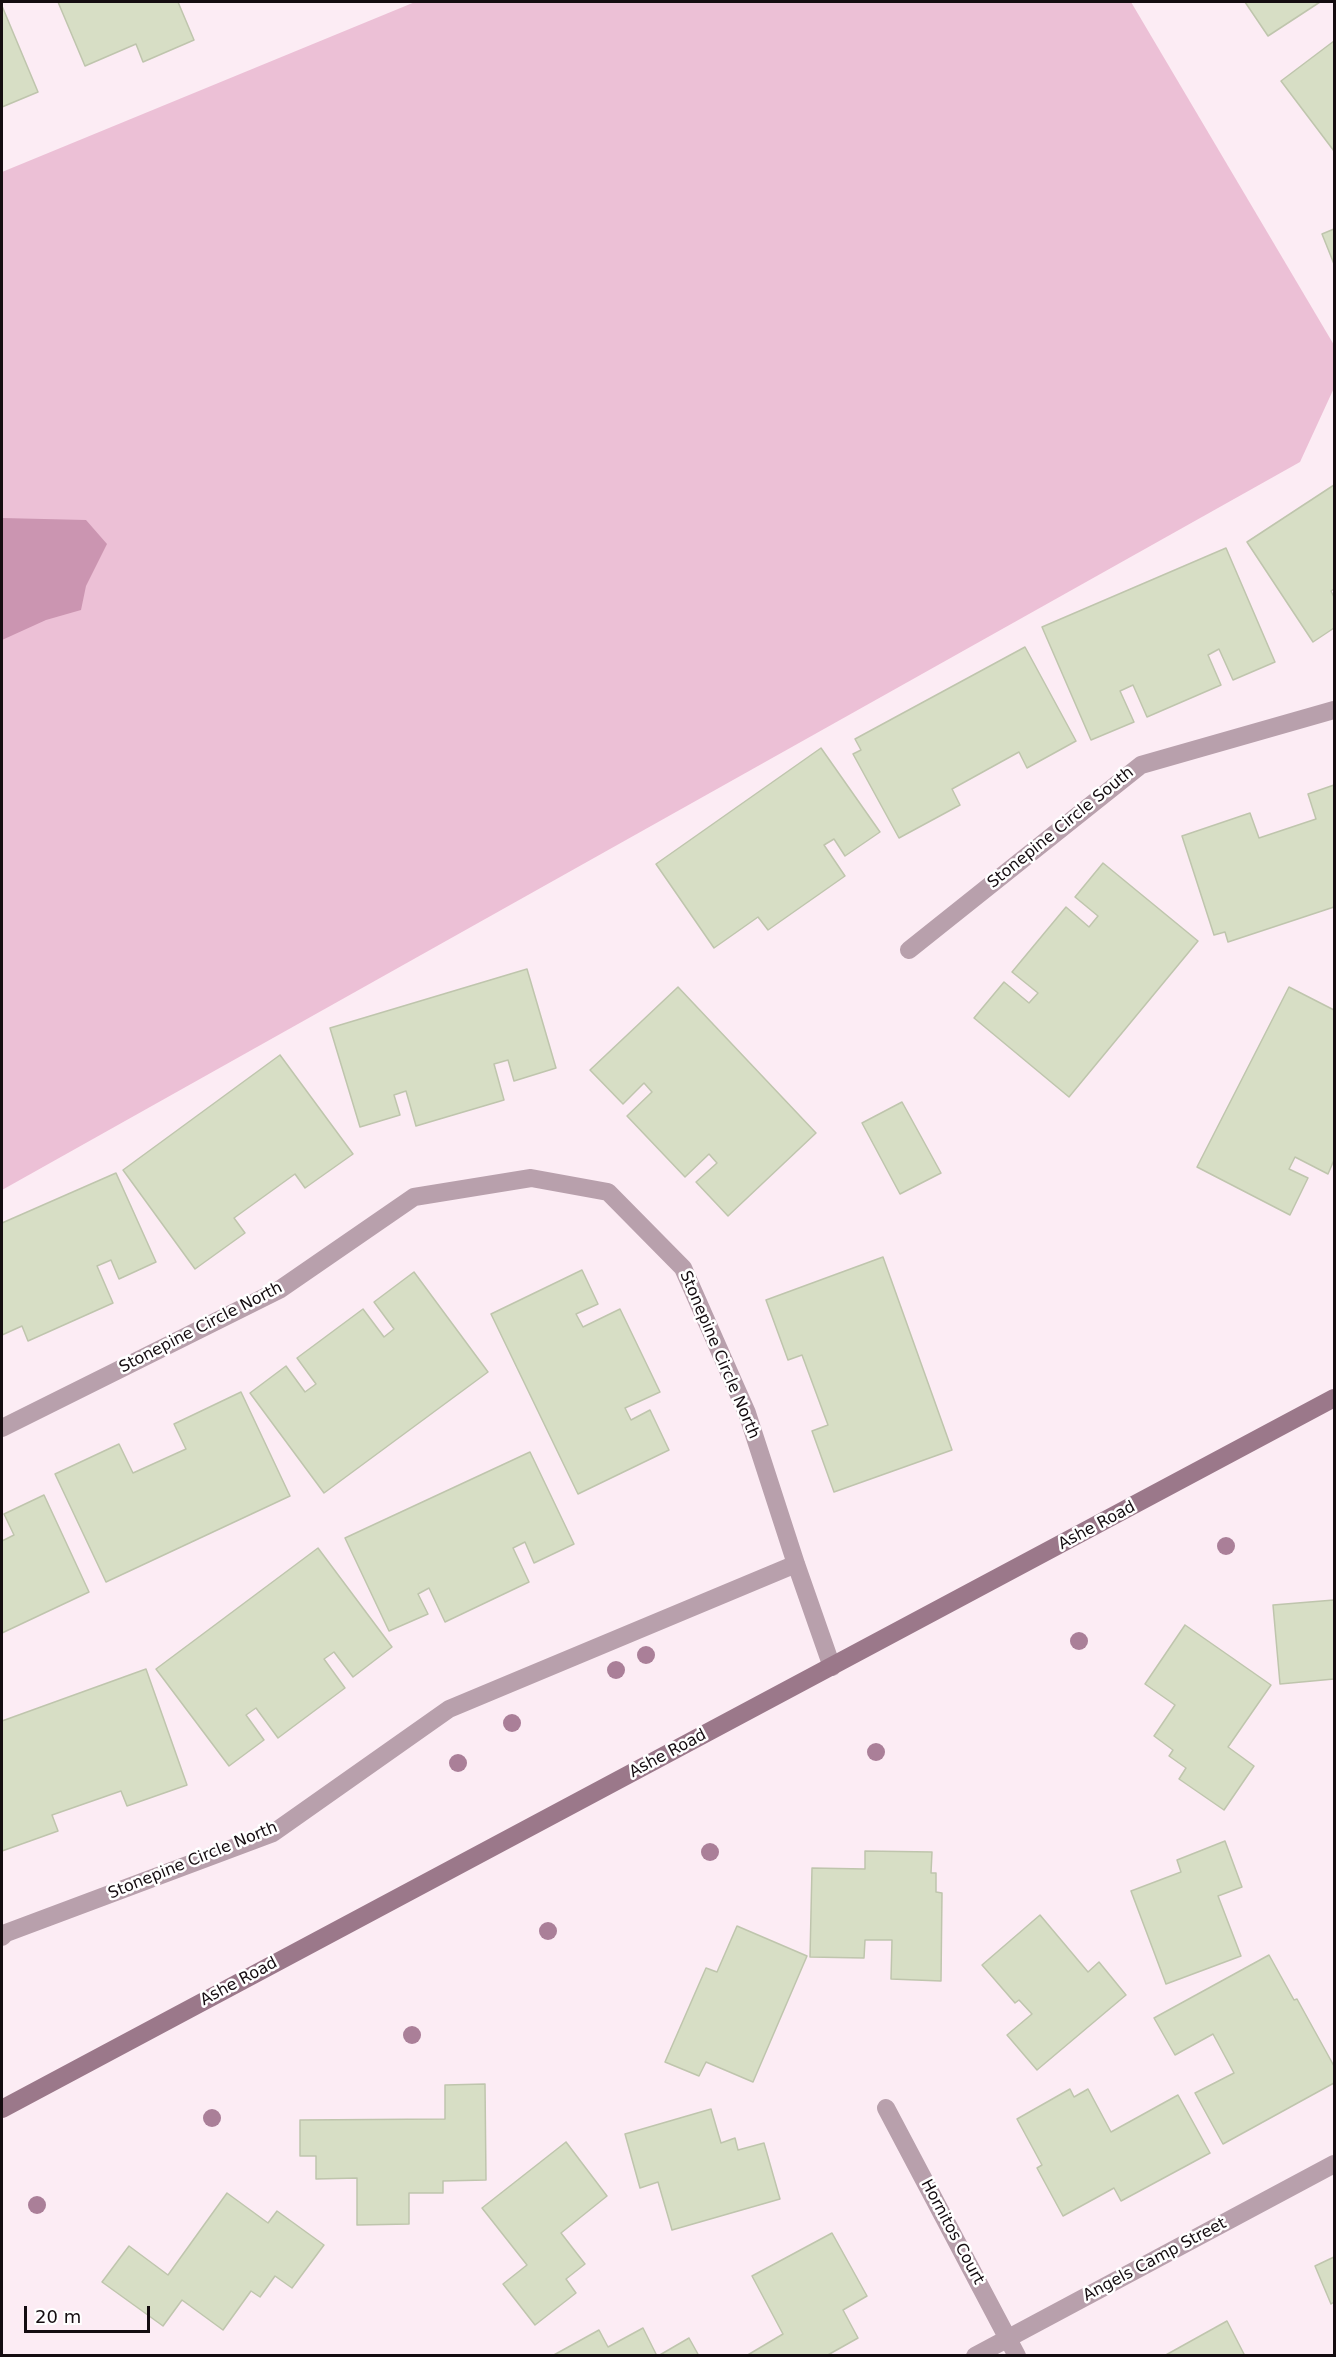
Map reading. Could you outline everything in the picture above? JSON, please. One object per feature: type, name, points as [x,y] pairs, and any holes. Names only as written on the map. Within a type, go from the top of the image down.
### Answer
[{"type":"street","name":"Stonepine Circle South","points":[[909,950],[1141,765],[1335,711]]},
{"type":"street","name":"Stonepine Circle North","points":[[2,1428],[279,1290],[414,1197],[531,1178],[608,1192],[683,1268],[747,1413],[832,1667]]},
{"type":"street","name":"Ashe Road","points":[[2,2109],[1335,1398]]},
{"type":"street","name":"Stonepine Circle North","points":[[2,1937],[6,1933],[273,1833],[449,1709],[796,1564]]},
{"type":"street","name":"Hornitos Court","points":[[886,2108],[1017,2355]]},
{"type":"street","name":"Angels Camp Street","points":[[975,2355],[1335,2164]]},
{"type":"shaded area","points":[[415,2],[1131,2],[1334,345],[1334,388],[1300,462],[2,1190],[2,172]]},
{"type":"shaded area","points":[[2,518],[86,520],[107,544],[86,586],[81,610],[46,620],[2,640]]},
{"type":"building","points":[[58,2],[178,2],[194,40],[143,62],[136,44],[85,66]]},
{"type":"building","points":[[1245,2],[1320,2],[1268,36]]},
{"type":"building","points":[[2,6],[38,92],[2,107]]},
{"type":"building","points":[[1334,41],[1334,151],[1281,81]]},
{"type":"building","points":[[1334,229],[1334,264],[1322,234]]},
{"type":"building","points":[[1334,485],[1334,589],[1331,591],[1334,597],[1334,628],[1313,642],[1247,542]]},
{"type":"building","points":[[1226,548],[1275,662],[1233,680],[1219,649],[1208,655],[1221,685],[1147,717],[1133,685],[1120,691],[1134,722],[1091,740],[1042,627]]},
{"type":"building","points":[[1025,647],[1076,741],[1027,768],[1019,752],[952,789],[960,805],[899,838],[853,754],[861,750],[855,739]]},
{"type":"building","points":[[821,748],[880,832],[845,856],[834,839],[824,845],[845,876],[768,930],[758,917],[714,948],[656,864]]},
{"type":"building","points":[[1334,785],[1334,907],[1228,942],[1225,932],[1214,935],[1182,836],[1250,813],[1259,838],[1316,819],[1308,794]]},
{"type":"building","points":[[1103,863],[1198,941],[1069,1097],[974,1018],[1004,982],[1029,1003],[1038,993],[1012,972],[1066,907],[1089,927],[1098,916],[1075,897]]},
{"type":"building","points":[[527,969],[556,1068],[514,1081],[508,1060],[494,1064],[504,1100],[416,1126],[406,1091],[394,1095],[400,1115],[360,1127],[330,1028]]},
{"type":"building","points":[[678,987],[816,1133],[728,1216],[696,1182],[717,1163],[709,1154],[685,1177],[627,1116],[652,1092],[644,1083],[623,1104],[590,1070]]},
{"type":"building","points":[[1289,987],[1334,1010],[1334,1160],[1328,1174],[1295,1157],[1289,1169],[1308,1178],[1290,1215],[1197,1167]]},
{"type":"building","points":[[280,1055],[353,1154],[305,1188],[295,1174],[234,1218],[245,1233],[195,1269],[123,1170]]},
{"type":"building","points":[[902,1102],[941,1173],[900,1194],[862,1123]]},
{"type":"building","points":[[116,1173],[156,1262],[119,1279],[111,1260],[97,1266],[113,1303],[28,1341],[22,1326],[2,1335],[2,1223]]},
{"type":"building","points":[[883,1257],[952,1450],[834,1492],[812,1431],[828,1425],[802,1355],[788,1360],[766,1300]]},
{"type":"building","points":[[582,1270],[598,1304],[576,1314],[583,1327],[620,1309],[660,1392],[625,1408],[631,1420],[650,1410],[669,1450],[578,1494],[491,1314]]},
{"type":"building","points":[[414,1272],[488,1372],[324,1493],[250,1393],[286,1366],[305,1392],[316,1384],[297,1358],[363,1309],[384,1337],[394,1329],[374,1302]]},
{"type":"building","points":[[241,1392],[290,1496],[106,1582],[55,1474],[119,1444],[133,1473],[186,1449],[174,1424]]},
{"type":"building","points":[[530,1452],[574,1544],[534,1563],[525,1542],[513,1548],[529,1582],[445,1622],[429,1588],[418,1594],[428,1614],[389,1631],[345,1538]]},
{"type":"building","points":[[44,1495],[89,1592],[2,1633],[2,1541],[14,1535],[4,1514]]},
{"type":"building","points":[[318,1548],[392,1647],[353,1677],[334,1652],[324,1659],[345,1688],[278,1738],[256,1708],[246,1715],[264,1740],[229,1766],[156,1669]]},
{"type":"building","points":[[1334,1600],[1334,1679],[1280,1684],[1273,1605]]},
{"type":"building","points":[[1185,1625],[1271,1685],[1228,1747],[1254,1766],[1224,1810],[1179,1779],[1186,1768],[1169,1756],[1173,1750],[1154,1736],[1175,1705],[1145,1684]]},
{"type":"building","points":[[146,1669],[187,1785],[127,1806],[121,1791],[52,1815],[58,1831],[2,1851],[2,1721]]},
{"type":"building","points":[[1225,1841],[1242,1887],[1218,1896],[1241,1956],[1166,1984],[1131,1891],[1181,1872],[1177,1860]]},
{"type":"building","points":[[865,1851],[932,1852],[931,1873],[936,1873],[936,1892],[942,1893],[941,1981],[891,1979],[892,1940],[865,1940],[864,1958],[810,1957],[812,1868],[865,1869]]},
{"type":"building","points":[[1040,1915],[1088,1972],[1099,1962],[1126,1995],[1037,2070],[1007,2035],[1032,2014],[1019,2000],[1015,2003],[982,1965]]},
{"type":"building","points":[[737,1926],[807,1956],[753,2082],[706,2062],[699,2076],[665,2062],[706,1968],[717,1972]]},
{"type":"building","points":[[1269,1955],[1294,2000],[1297,1999],[1334,2066],[1334,2083],[1223,2144],[1195,2093],[1234,2073],[1213,2034],[1175,2055],[1154,2018]]},
{"type":"building","points":[[485,2084],[486,2180],[443,2181],[443,2193],[409,2193],[409,2224],[357,2225],[357,2178],[316,2179],[316,2156],[300,2156],[300,2120],[445,2119],[445,2085]]},
{"type":"building","points":[[1070,2089],[1074,2097],[1088,2089],[1111,2132],[1178,2095],[1210,2153],[1121,2201],[1114,2188],[1063,2216],[1037,2168],[1042,2165],[1017,2119]]},
{"type":"building","points":[[711,2109],[721,2143],[735,2138],[738,2150],[764,2143],[780,2199],[672,2230],[658,2182],[640,2188],[625,2134]]},
{"type":"building","points":[[566,2142],[607,2196],[561,2233],[585,2264],[566,2279],[576,2293],[535,2325],[503,2284],[527,2265],[482,2208]]},
{"type":"building","points":[[227,2193],[268,2223],[277,2211],[324,2245],[292,2288],[275,2276],[260,2297],[251,2291],[223,2330],[182,2300],[163,2326],[102,2282],[129,2246],[168,2275]]},
{"type":"building","points":[[832,2233],[867,2296],[843,2310],[858,2338],[826,2356],[746,2356],[783,2334],[752,2276]]},
{"type":"building","points":[[1334,2257],[1334,2302],[1331,2304],[1315,2266]]},
{"type":"building","points":[[1227,2321],[1245,2356],[1164,2356]]},
{"type":"building","points":[[643,2328],[657,2356],[552,2356],[599,2330],[608,2347]]},
{"type":"building","points":[[689,2338],[699,2356],[658,2356]]}]
